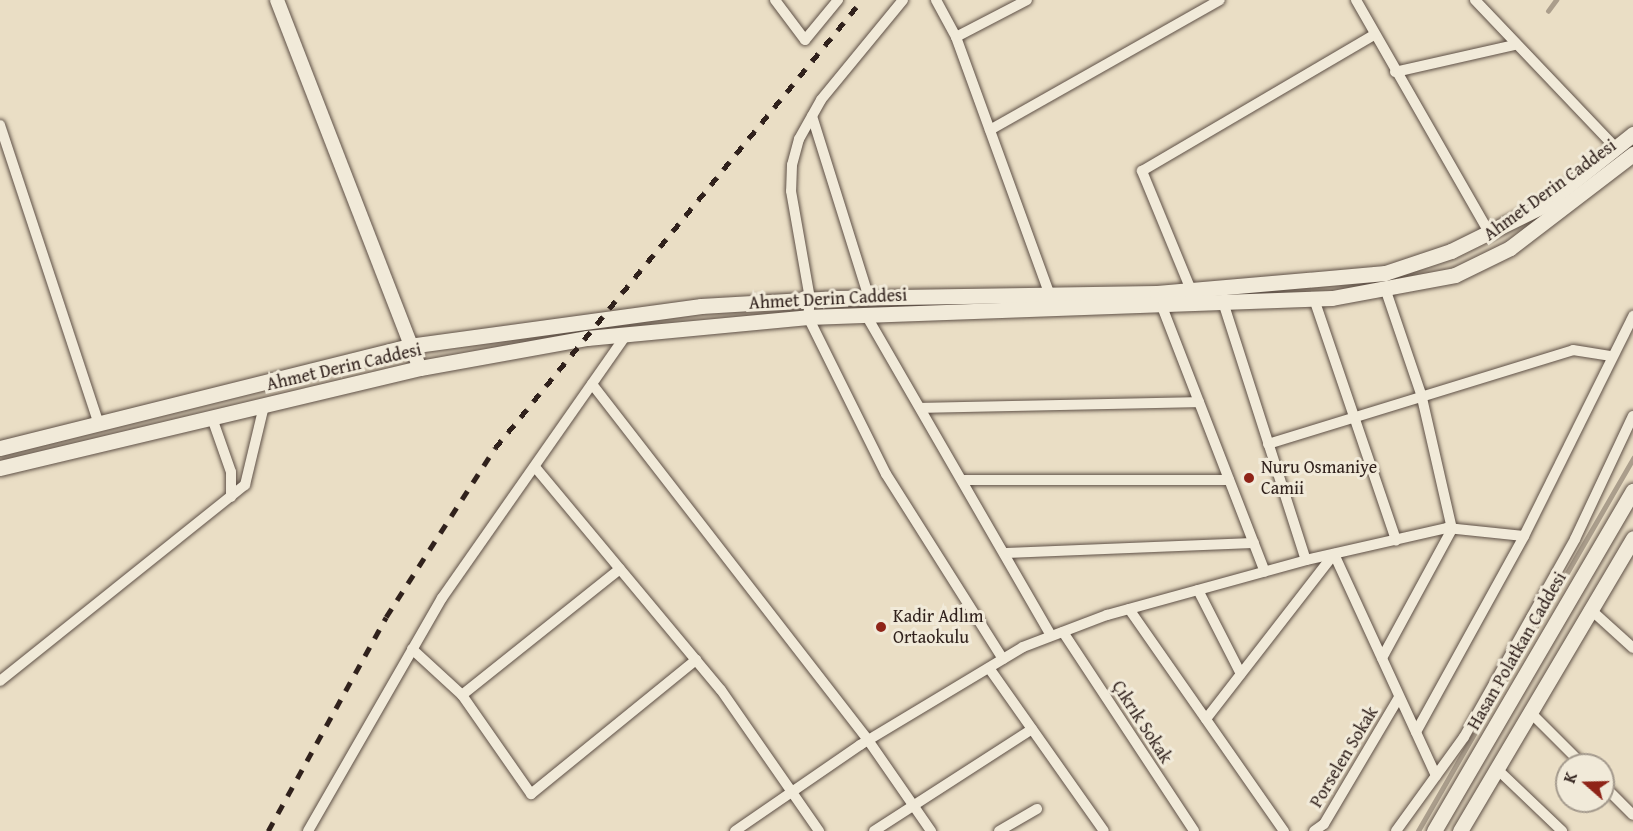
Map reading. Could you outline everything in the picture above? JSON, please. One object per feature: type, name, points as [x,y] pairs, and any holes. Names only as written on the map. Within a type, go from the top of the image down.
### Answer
[{"type":"main road","name":"Ahmet Derin Caddesi","points":[[0,448],[409,346],[701,306],[810,299],[1191,290],[1385,273],[1451,251],[1544,205],[1633,134]]},
{"type":"main road","name":"Ahmet Derin Caddesi","points":[[0,468],[420,368],[627,334],[808,317],[1314,298],[1455,275],[1510,248],[1633,154]]},
{"type":"main road","name":"Hasan Polatkan Caddesi","points":[[1434,831],[1633,491]]},
{"type":"main road","points":[[1464,829],[1633,538]]},
{"type":"street","points":[[277,0],[409,346],[420,368]]},
{"type":"street","points":[[775,0],[805,40],[838,0]]},
{"type":"street","points":[[903,0],[812,116],[799,139],[792,165],[791,191],[810,299],[808,317],[886,474],[1003,659]]},
{"type":"street","points":[[936,0],[956,37],[1050,295]]},
{"type":"street","points":[[956,37],[1027,0]]},
{"type":"street","points":[[990,130],[1220,0]]},
{"type":"street","points":[[1356,0],[1395,72],[1489,232]]},
{"type":"street","points":[[1475,0],[1515,45],[1616,148]]},
{"type":"street","points":[[1191,290],[1142,171],[1374,35]]},
{"type":"street","points":[[1395,72],[1515,45]]},
{"type":"street","points":[[812,116],[868,298]]},
{"type":"street","points":[[0,125],[99,424]]},
{"type":"street","points":[[1382,658],[1452,529],[1421,394],[1385,288]]},
{"type":"street","points":[[1314,298],[1352,417],[1396,540]]},
{"type":"street","points":[[1223,302],[1306,560]]},
{"type":"street","points":[[1161,304],[1265,572]]},
{"type":"street","points":[[866,315],[1051,636]]},
{"type":"street","points":[[1416,732],[1524,536],[1633,316]]},
{"type":"street","points":[[309,830],[442,598],[627,334]]},
{"type":"street","points":[[1268,444],[1421,394],[1573,350],[1612,356]]},
{"type":"street","points":[[592,384],[868,740],[931,831]]},
{"type":"street","points":[[921,408],[1199,402]]},
{"type":"street","points":[[0,681],[245,485],[264,406]]},
{"type":"street","points":[[1396,831],[1464,736],[1575,539],[1633,416]]},
{"type":"street","points":[[212,418],[231,472],[231,496]]},
{"type":"street","points":[[535,467],[696,660],[791,791],[814,829]]},
{"type":"street","points":[[963,480],[1229,480]]},
{"type":"street","points":[[735,831],[868,740],[1003,659],[1051,636],[1129,609],[1197,590],[1306,560],[1396,540],[1452,529],[1524,536]]},
{"type":"street","points":[[1005,553],[1254,543]]},
{"type":"street","points":[[1334,554],[1436,776]]},
{"type":"street","points":[[1206,719],[1334,554]]},
{"type":"street","points":[[462,695],[620,569]]},
{"type":"street","points":[[1197,590],[1241,675]]},
{"type":"street","points":[[1129,609],[1284,831]]},
{"type":"street","points":[[1590,609],[1633,648]]},
{"type":"street","name":"Çıkrık Sokak","points":[[1063,632],[1194,831]]},
{"type":"street","points":[[412,649],[462,695],[531,794],[696,660]]},
{"type":"street","points":[[989,668],[1104,831]]},
{"type":"street","name":"Porselen Sokak","points":[[1314,831],[1324,824],[1400,697]]},
{"type":"street","points":[[1530,712],[1571,753]]},
{"type":"street","points":[[874,831],[1032,729]]},
{"type":"street","points":[[1497,769],[1562,831]]},
{"type":"street","points":[[1615,797],[1633,815]]},
{"type":"street","points":[[999,831],[1037,809]]},
{"type":"waterway","points":[[1548,11],[1556,0]]},
{"type":"waterway","points":[[1418,831],[1633,458]]},
{"type":"railway","points":[[268,831],[386,617],[495,448],[862,0]]},
{"type":"place","name":"Nuru Osmaniye Camii","points":[[1249,478]]},
{"type":"place","name":"Kadir Adlım Ortaokulu","points":[[881,627]]}]
